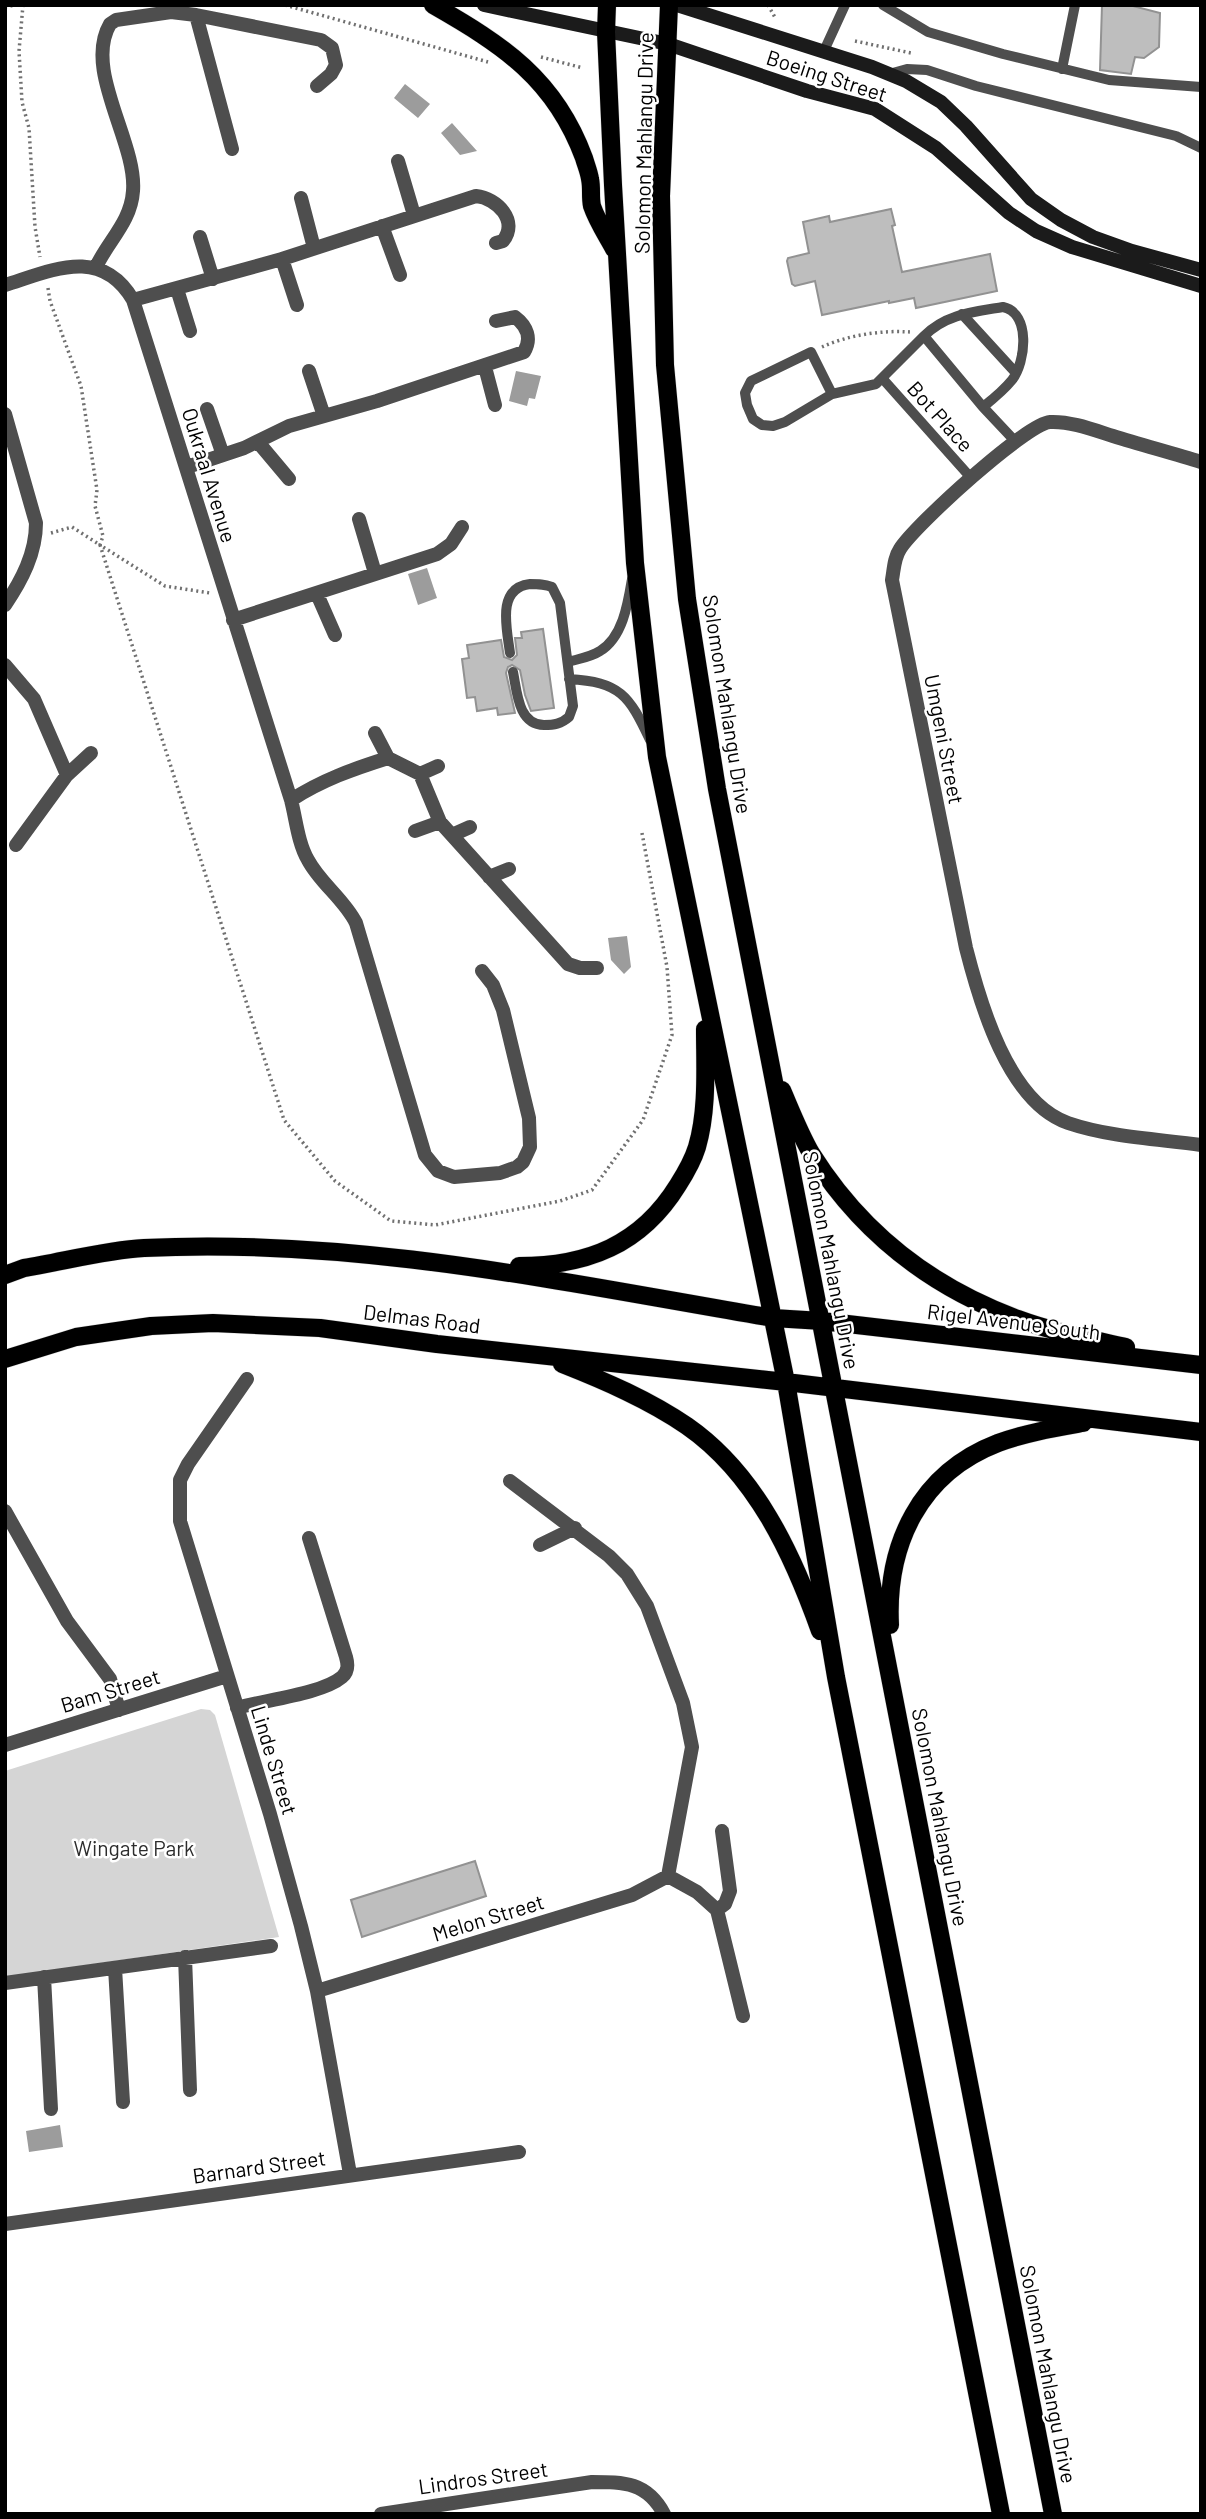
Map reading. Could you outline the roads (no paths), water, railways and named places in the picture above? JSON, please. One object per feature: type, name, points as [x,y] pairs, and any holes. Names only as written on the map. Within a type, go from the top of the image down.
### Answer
[{"type":"main road","points":[[433,5],[475,29],[514,57],[554,99],[581,150],[591,180],[592,205],[617,256]]},
{"type":"main road","name":"Solomon Mahlangu Drive","points":[[607,5],[617,256],[635,563],[657,757],[786,1382],[835,1677],[1001,2514]]},
{"type":"main road","name":"Solomon Mahlangu Drive","points":[[669,5],[661,196],[665,365],[687,599],[717,789],[1053,2514]]},
{"type":"main road","points":[[468,1267],[546,1266],[570,1263],[599,1254],[641,1229],[666,1204],[683,1178],[697,1148],[704,1106],[706,997]]},
{"type":"main road","points":[[770,1065],[811,1152],[853,1209],[907,1261],[957,1293],[1018,1319],[1065,1333],[1201,1364]]},
{"type":"main road","points":[[5,1275],[24,1268],[154,1248],[269,1246],[468,1267],[773,1318],[822,1321]]},
{"type":"main road","name":"Rigel Avenue South","points":[[822,1321],[1201,1364]]},
{"type":"main road","name":"Delmas Road","points":[[5,1359],[76,1338],[151,1326],[214,1323],[320,1328],[542,1356],[835,1388]]},
{"type":"main road","points":[[542,1356],[601,1379],[654,1406],[688,1427],[721,1456],[750,1489],[778,1533],[799,1575],[835,1677]]},
{"type":"main road","points":[[835,1388],[1201,1432]]},
{"type":"main road","points":[[892,1685],[888,1602],[894,1561],[907,1521],[944,1474],[974,1454],[999,1442],[1100,1420]]},
{"type":"street","name":"Boeing Street","points":[[484,5],[667,44],[807,92],[875,109],[936,148],[1009,213],[1036,231],[1073,247],[1201,286]]},
{"type":"street","name":"Boeing Street","points":[[677,5],[906,81],[941,102],[1031,199],[1061,220],[1093,237],[1132,251],[1201,270]]},
{"type":"street","points":[[5,285],[63,268],[96,267],[126,219],[134,187],[129,160],[105,81],[104,44],[107,29],[116,20],[171,12],[327,43],[335,56],[336,65],[331,74],[317,86]]},
{"type":"street","points":[[195,15],[232,149]]},
{"type":"street","points":[[398,161],[414,215]]},
{"type":"street","points":[[133,300],[282,259],[468,197],[484,197],[499,206],[509,225],[506,238],[495,243]]},
{"type":"street","points":[[301,198],[314,248]]},
{"type":"street","points":[[382,226],[400,275]]},
{"type":"street","points":[[200,237],[213,279]]},
{"type":"street","points":[[282,259],[297,305]]},
{"type":"street","name":"Oukraal Avenue","points":[[96,267],[118,280],[133,300],[308,861],[356,923],[425,1155],[438,1171],[454,1177],[509,1171],[523,1162],[530,1147],[529,1118],[503,1010],[493,985],[482,971]]},
{"type":"street","points":[[177,289],[190,331]]},
{"type":"street","points":[[187,467],[258,442],[289,426],[521,355],[527,349],[527,330],[520,321],[512,317],[496,321]]},
{"type":"street","points":[[485,367],[495,405]]},
{"type":"street","points":[[309,371],[324,416]]},
{"type":"street","points":[[207,409],[223,455]]},
{"type":"street","points":[[5,414],[37,523],[36,538],[27,566],[5,605]]},
{"type":"street","name":"Umgeni Street","points":[[1201,462],[1079,426],[1059,423],[1039,425],[1015,441],[918,527],[899,550],[894,561],[892,580],[966,947],[979,994],[1017,1082],[1039,1106],[1066,1122],[1103,1131],[1201,1145]]},
{"type":"street","points":[[258,442],[289,480]]},
{"type":"street","points":[[359,519],[375,573]]},
{"type":"street","points":[[233,620],[437,554],[451,544],[462,527]]},
{"type":"street","points":[[317,594],[335,635]]},
{"type":"street","points":[[5,665],[34,699],[67,775]]},
{"type":"street","points":[[375,733],[388,758],[420,774],[440,821],[568,964],[580,968],[597,968]]},
{"type":"street","points":[[16,845],[67,775],[91,753]]},
{"type":"street","points":[[291,800],[329,778],[388,758]]},
{"type":"street","points":[[420,774],[438,766]]},
{"type":"street","points":[[415,831],[440,821]]},
{"type":"street","points":[[452,835],[470,827]]},
{"type":"street","points":[[489,877],[509,869]]},
{"type":"street","name":"Linde Street","points":[[247,1378],[180,1480],[180,1521],[270,1814],[317,1991],[350,2174]]},
{"type":"street","points":[[510,1481],[610,1556],[627,1574],[640,1594],[684,1703],[692,1747],[668,1876],[697,1892],[717,1910],[743,2015]]},
{"type":"street","points":[[5,1511],[67,1621],[110,1679],[119,1710]]},
{"type":"street","points":[[540,1545],[575,1528]]},
{"type":"street","points":[[237,1707],[312,1691],[342,1677],[347,1670],[346,1657],[309,1538]]},
{"type":"street","name":"Bam Street","points":[[7,1740],[119,1710],[227,1676]]},
{"type":"street","points":[[717,1910],[725,1904],[730,1891],[722,1831]]},
{"type":"street","name":"Melon Street","points":[[317,1991],[632,1895],[668,1876]]},
{"type":"street","points":[[5,1983],[271,1946]]},
{"type":"street","points":[[185,1957],[190,2090]]},
{"type":"street","points":[[115,1968],[123,2102]]},
{"type":"street","points":[[44,1978],[51,2109]]},
{"type":"street","name":"Barnard Street","points":[[5,2224],[519,2152]]},
{"type":"street","name":"Lindros Street","points":[[381,2514],[592,2482],[624,2482],[643,2489],[664,2514]]},
{"type":"lane","points":[[823,53],[845,5]]},
{"type":"lane","points":[[883,5],[928,32],[1062,69],[1109,80],[1201,87]]},
{"type":"lane","points":[[1062,69],[1075,5]]},
{"type":"lane","points":[[872,68],[891,74],[907,69],[927,70],[976,86],[1176,135],[1201,148]]},
{"type":"lane","points":[[832,394],[811,352],[751,381],[745,393],[753,419],[762,425],[785,422],[832,394],[873,384],[936,324],[962,314],[1003,307],[1017,314],[1021,324],[1023,338],[1016,373],[1013,380],[983,407]]},
{"type":"lane","points":[[962,314],[1016,373]]},
{"type":"lane","points":[[924,336],[1015,441]]},
{"type":"lane","name":"Bot Place","points":[[882,378],[972,479]]},
{"type":"lane","points":[[568,662],[602,650],[611,640],[620,626],[635,563]]},
{"type":"lane","points":[[510,653],[506,613],[510,595],[519,586],[542,583],[552,587],[558,595],[568,662],[573,706],[569,716],[554,725],[538,725],[526,717],[520,707],[513,673]]},
{"type":"lane","points":[[569,680],[599,682],[611,686],[625,696],[642,723],[657,757]]},
{"type":"park label","name":"Wingate Park","points":[[134,1847]]}]
